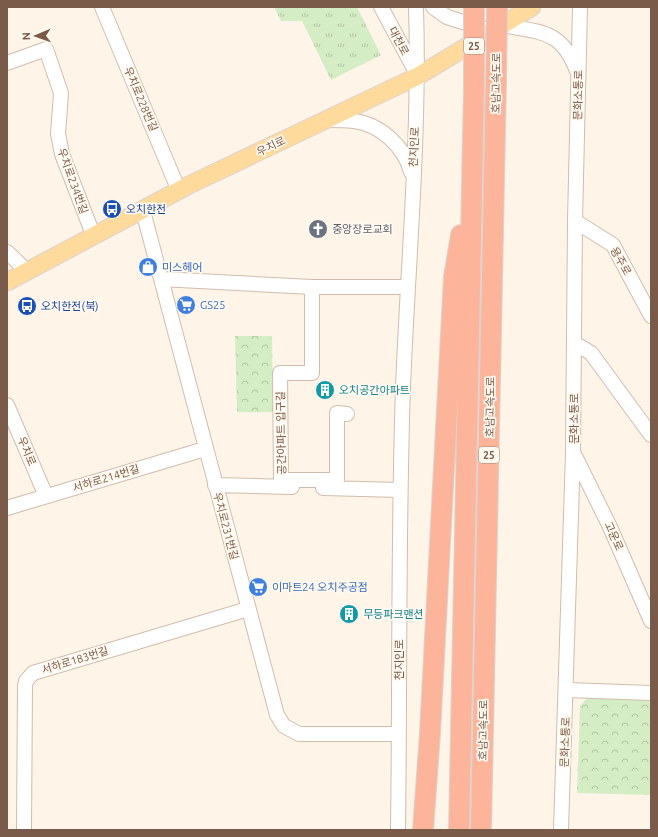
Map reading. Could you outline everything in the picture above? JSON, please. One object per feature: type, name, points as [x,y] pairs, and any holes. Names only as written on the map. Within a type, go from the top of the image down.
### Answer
[{"type":"highway","name":"호남고속도로","points":[[460,830],[473,164],[474,7]]},
{"type":"highway","name":"호남고속도로","points":[[481,830],[497,21]]},
{"type":"highway","points":[[423,830],[430,733],[454,277],[473,164]]},
{"type":"main road","name":"우치로","points":[[7,282],[179,191],[418,76],[497,21],[532,7]]},
{"type":"street","name":"우치로228번길","points":[[102,7],[179,191]]},
{"type":"street","name":"대천로","points":[[380,7],[418,76]]},
{"type":"street","name":"천지인로","points":[[398,830],[400,490],[407,287],[418,76],[416,7]]},
{"type":"street","points":[[433,7],[447,17],[497,21],[555,37],[568,51],[579,74]]},
{"type":"street","name":"문화소통로","points":[[561,830],[567,690],[573,452],[575,221],[580,7]]},
{"type":"street","name":"우치로234번길","points":[[7,63],[46,49],[61,93],[58,134],[62,154],[94,237]]},
{"type":"street","points":[[325,120],[355,121],[380,131],[392,140],[403,152],[410,166],[412,178]]},
{"type":"street","name":"우치로231번길","points":[[143,211],[205,449],[277,715],[284,726],[299,734],[399,734]]},
{"type":"street","name":"용주로","points":[[575,221],[613,245],[651,316]]},
{"type":"street","points":[[7,252],[28,272]]},
{"type":"street","points":[[161,279],[312,287],[407,287]]},
{"type":"street","name":"공간아파트 입구길","points":[[312,287],[312,373],[280,373],[280,480],[337,480],[337,413],[347,414]]},
{"type":"street","points":[[574,343],[591,353],[651,435]]},
{"type":"street","name":"우치로","points":[[7,405],[46,496]]},
{"type":"street","name":"서하로214번길","points":[[7,508],[205,449]]},
{"type":"street","name":"고운로","points":[[573,452],[610,527],[651,621]]},
{"type":"street","points":[[215,485],[400,490]]},
{"type":"street","name":"서하로183번길","points":[[24,830],[25,686],[29,676],[39,670],[248,609]]},
{"type":"street","points":[[567,690],[651,693]]},
{"type":"green space","points":[[274,7],[357,7],[381,55],[331,80],[302,21],[281,21]]},
{"type":"green space","points":[[235,336],[272,336],[273,412],[237,412]]},
{"type":"green space","points":[[588,697],[651,699],[651,795],[577,793],[580,706]]},
{"type":"place","name":"오치한전","points":[[112,209]]},
{"type":"place","name":"중앙장로교회","points":[[318,229]]},
{"type":"place","name":"미스헤어","points":[[148,267]]},
{"type":"place","name":"GS25","points":[[186,305]]},
{"type":"place","name":"오치한전(북)","points":[[27,306]]},
{"type":"place","name":"오치공간아파트","points":[[325,390]]},
{"type":"place","name":"이마트24 오치주공점","points":[[258,587]]},
{"type":"place","name":"무등파크맨션","points":[[349,614]]}]
